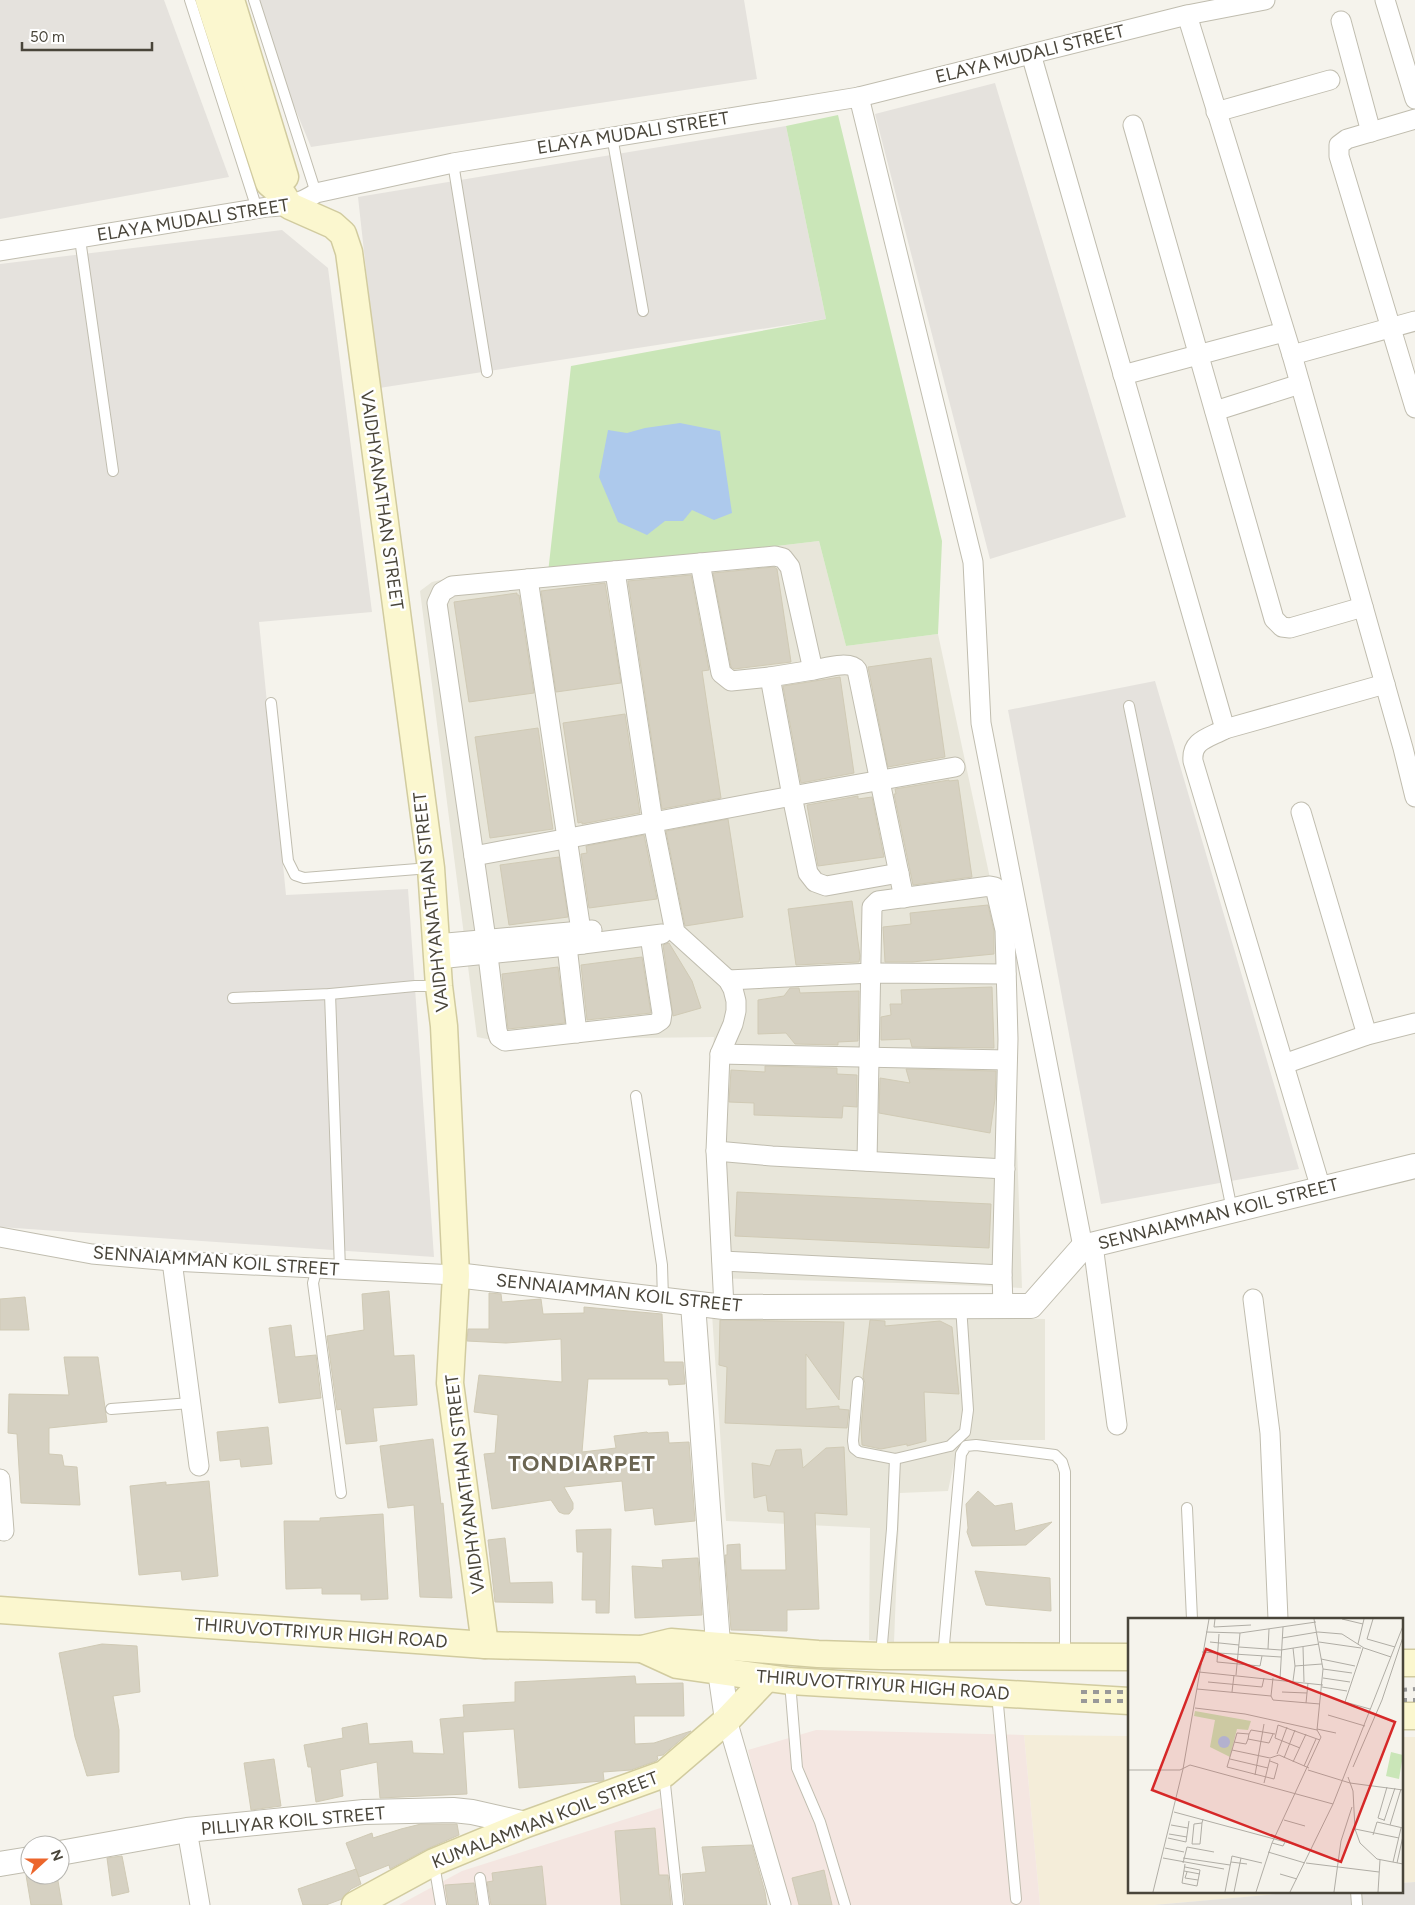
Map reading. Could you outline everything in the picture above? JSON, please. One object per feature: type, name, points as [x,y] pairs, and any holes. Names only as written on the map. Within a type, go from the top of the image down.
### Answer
[{"type":"main road","points":[[209,0],[231,32]]},
{"type":"main road","points":[[231,0],[231,32]]},
{"type":"main road","name":"VAIDHYANATHAN STREET","points":[[231,32],[269,183],[286,200],[333,225],[342,234],[349,252],[431,868],[439,986],[444,1026],[456,1275],[450,1382],[484,1645]]},
{"type":"main road","name":"THIRUVOTTRIYUR HIGH ROAD","points":[[0,1610],[484,1645],[642,1649],[671,1642],[818,1654],[1128,1657]]},
{"type":"main road","name":"THIRUVOTTRIYUR HIGH ROAD","points":[[642,1649],[678,1665],[779,1680],[1128,1701]]},
{"type":"main road","points":[[1402,1663],[1415,1663]]},
{"type":"main road","name":"KUMALAMMAN KOIL STREET","points":[[355,1905],[434,1862],[526,1824],[664,1774],[727,1720],[779,1680]]},
{"type":"main road","points":[[1402,1716],[1415,1716]]},
{"type":"street","name":"ELAYA MUDALI STREET","points":[[0,251],[258,209],[286,200],[304,201],[316,193],[453,163],[859,97],[1187,15],[1265,0]]},
{"type":"street","points":[[1385,0],[1415,99]]},
{"type":"street","points":[[1187,15],[1292,355],[1385,684],[1409,746],[1415,797]]},
{"type":"street","points":[[1341,21],[1371,132]]},
{"type":"street","points":[[1031,54],[1225,729]]},
{"type":"street","points":[[1216,112],[1330,80]]},
{"type":"street","points":[[859,97],[974,562],[981,723],[1088,1246],[1117,1426]]},
{"type":"street","points":[[1415,119],[1347,139],[1339,145],[1339,156],[1415,408]]},
{"type":"street","points":[[1133,125],[1274,619],[1282,627],[1290,628],[1363,607]]},
{"type":"street","points":[[1292,355],[1415,321]]},
{"type":"street","points":[[1123,375],[1284,332]]},
{"type":"street","points":[[1215,411],[1300,384]]},
{"type":"street","points":[[650,936],[662,1013],[661,1020],[656,1024],[505,1040],[499,1037],[437,603],[442,592],[452,586],[775,556],[783,558],[790,566],[813,670]]},
{"type":"street","points":[[700,563],[721,673],[731,681],[848,665],[857,670],[904,898]]},
{"type":"street","points":[[615,571],[653,822],[674,927],[728,980],[736,1001],[733,1024],[720,1054],[716,1151],[724,1308]]},
{"type":"street","points":[[528,579],[567,838],[577,940],[577,1033]]},
{"type":"street","points":[[770,677],[808,873],[815,882],[826,886],[899,873]]},
{"type":"street","points":[[1321,1189],[1193,761],[1192,751],[1197,744],[1225,729],[1385,684]]},
{"type":"street","points":[[474,856],[955,767]]},
{"type":"street","points":[[1301,812],[1366,1034]]},
{"type":"street","points":[[866,1161],[872,974],[872,907],[878,901],[990,886],[995,887],[1005,930],[1008,1060],[1002,1275],[1003,1306]]},
{"type":"street","points":[[437,951],[650,936],[674,927]]},
{"type":"street","points":[[577,940],[674,927]]},
{"type":"street","points":[[728,980],[872,974],[1006,974]]},
{"type":"street","points":[[1284,1064],[1366,1034],[1415,1023]]},
{"type":"street","points":[[720,1054],[1008,1060]]},
{"type":"street","points":[[716,1151],[1005,1169]]},
{"type":"street","name":"SENNAIAMMAN KOIL STREET","points":[[0,1238],[92,1254],[172,1262],[456,1275],[724,1308],[1031,1306],[1088,1246],[1415,1166]]},
{"type":"street","points":[[722,1261],[1002,1275]]},
{"type":"street","points":[[172,1262],[199,1466]]},
{"type":"street","points":[[1253,1299],[1270,1432],[1278,1618]]},
{"type":"street","points":[[693,1304],[720,1671],[727,1720],[781,1905]]},
{"type":"street","points":[[0,1479],[4,1531]]},
{"type":"street","name":"PILLIYAR KOIL STREET","points":[[70,1851],[187,1830],[364,1812],[443,1810],[472,1812],[526,1824]]},
{"type":"street","points":[[187,1830],[200,1905]]},
{"type":"street","points":[[0,1864],[20,1860]]},
{"type":"lane","points":[[190,0],[258,209]]},
{"type":"lane","points":[[254,0],[316,193]]},
{"type":"lane","points":[[612,136],[642,311]]},
{"type":"lane","points":[[453,163],[487,372]]},
{"type":"lane","points":[[80,239],[113,471]]},
{"type":"lane","points":[[271,703],[288,861],[295,875],[304,878],[431,868]]},
{"type":"lane","points":[[1129,706],[1232,1210]]},
{"type":"lane","points":[[233,998],[330,994],[415,986],[439,986]]},
{"type":"lane","points":[[330,994],[340,1269]]},
{"type":"lane","points":[[636,1096],[662,1265],[663,1300]]},
{"type":"lane","points":[[317,1268],[313,1283],[341,1493]]},
{"type":"lane","points":[[858,1382],[853,1441],[854,1448],[859,1452],[895,1459],[950,1446],[965,1432],[968,1410],[961,1306]]},
{"type":"lane","points":[[111,1409],[191,1403]]},
{"type":"lane","points":[[943,1656],[961,1454],[966,1446],[976,1445],[1055,1455],[1062,1462],[1065,1472],[1065,1655]]},
{"type":"lane","points":[[881,1656],[892,1529],[895,1459]]},
{"type":"lane","points":[[1187,1508],[1192,1618]]},
{"type":"lane","points":[[779,1680],[796,1768],[820,1822],[845,1905]]},
{"type":"lane","points":[[997,1693],[1016,1899]]},
{"type":"lane","points":[[664,1774],[678,1905]]},
{"type":"lane","points":[[434,1862],[441,1905]]},
{"type":"lane","points":[[480,1878],[484,1905]]},
{"type":"lane","points":[[1356,1892],[1357,1905]]},
{"type":"shaded area","points":[[0,0],[164,0],[229,177],[0,219]]},
{"type":"shaded area","points":[[250,0],[744,0],[757,79],[311,147]]},
{"type":"shaded area","points":[[995,83],[1126,517],[990,559],[875,114]]},
{"type":"shaded area","points":[[786,126],[826,319],[379,388],[358,197]]},
{"type":"shaded area","points":[[282,230],[328,268],[372,612],[259,622],[286,895],[408,889],[434,1257],[0,1227],[0,264]]},
{"type":"shaded area","points":[[819,541],[846,646],[938,634],[991,883],[1009,922],[1022,1288],[712,1278],[710,1079],[714,1037],[492,1040],[477,1037],[420,591],[432,582],[449,578],[548,573]]},
{"type":"shaded area","points":[[1155,681],[1299,1169],[1101,1204],[1008,710]]},
{"type":"shaded area","points":[[712,1314],[1045,1319],[1045,1440],[969,1440],[957,1449],[948,1491],[900,1493],[894,1642],[869,1640],[870,1528],[726,1521]]},
{"type":"shaded area","points":[[816,1730],[1024,1735],[1040,1905],[784,1905],[748,1750]]},
{"type":"shaded area","points":[[1024,1735],[1128,1736],[1128,1892],[1299,1892],[1154,1905],[1040,1905]]},
{"type":"shaded area","points":[[1402,1737],[1415,1737],[1415,1882],[1402,1883]]},
{"type":"shaded area","points":[[670,1805],[679,1905],[399,1905],[462,1871]]},
{"type":"shaded area","points":[[1415,1882],[1415,1905],[1154,1905],[1299,1892],[1402,1892],[1402,1883]]},
{"type":"green space","points":[[838,115],[942,541],[938,634],[846,646],[819,541],[548,573],[571,366],[826,319],[786,126]]},
{"type":"water","points":[[680,423],[720,431],[732,513],[714,520],[692,510],[683,521],[665,521],[647,535],[618,522],[599,477],[608,430],[627,433],[645,428]]},
{"type":"building","points":[[774,567],[777,569],[791,662],[734,669],[731,667],[713,573]]},
{"type":"building","points":[[691,575],[709,670],[702,671],[721,798],[662,809],[628,581]]},
{"type":"building","points":[[605,583],[621,683],[556,692],[541,591]]},
{"type":"building","points":[[517,593],[519,595],[534,693],[469,702],[454,602]]},
{"type":"building","points":[[931,658],[945,757],[888,767],[868,667]]},
{"type":"building","points":[[840,677],[854,773],[801,783],[783,686]]},
{"type":"building","points":[[625,714],[640,813],[582,824],[582,822],[578,823],[563,723]]},
{"type":"building","points":[[538,728],[553,829],[490,838],[475,737]]},
{"type":"building","points":[[958,780],[972,877],[913,885],[894,794],[896,794],[895,789]]},
{"type":"building","points":[[858,796],[858,799],[872,797],[884,857],[818,866],[807,805]]},
{"type":"building","points":[[728,819],[743,917],[685,926],[666,831]]},
{"type":"building","points":[[644,835],[657,899],[589,908],[581,854],[587,853],[586,846]]},
{"type":"building","points":[[559,857],[568,917],[509,925],[500,865]]},
{"type":"building","points":[[852,901],[860,956],[859,962],[796,965],[788,909]]},
{"type":"building","points":[[988,905],[994,931],[994,954],[912,962],[885,962],[883,927],[911,924],[910,913]]},
{"type":"building","points":[[669,943],[692,981],[701,1008],[673,1016],[663,945]]},
{"type":"building","points":[[642,957],[651,1013],[587,1020],[581,965]]},
{"type":"building","points":[[558,967],[565,1023],[508,1029],[502,974]]},
{"type":"building","points":[[992,987],[994,1048],[912,1047],[910,1039],[881,1040],[881,1017],[891,1015],[890,1004],[902,1004],[901,990]]},
{"type":"building","points":[[790,988],[799,988],[800,993],[859,991],[858,1041],[838,1042],[838,1045],[795,1044],[786,1033],[758,1034],[758,1000],[784,996]]},
{"type":"building","points":[[765,1066],[837,1068],[837,1074],[857,1075],[857,1107],[843,1106],[842,1118],[754,1115],[754,1103],[729,1102],[731,1070],[765,1072]]},
{"type":"building","points":[[906,1069],[996,1071],[995,1099],[990,1133],[879,1113],[880,1078],[910,1083]]},
{"type":"building","points":[[737,1192],[991,1204],[989,1248],[735,1236]]},
{"type":"building","points":[[389,1291],[394,1356],[414,1355],[417,1405],[373,1408],[377,1441],[346,1444],[341,1409],[337,1410],[327,1336],[364,1330],[362,1294]]},
{"type":"building","points":[[489,1293],[501,1294],[502,1302],[541,1299],[543,1314],[584,1313],[584,1307],[662,1314],[664,1362],[683,1362],[685,1384],[669,1385],[668,1379],[588,1379],[582,1452],[616,1448],[614,1436],[647,1432],[668,1432],[669,1443],[689,1442],[695,1521],[655,1525],[653,1508],[625,1511],[622,1481],[564,1487],[573,1503],[573,1509],[569,1514],[559,1512],[551,1500],[492,1509],[484,1454],[495,1453],[498,1415],[474,1412],[479,1375],[562,1382],[561,1339],[506,1343],[467,1341],[468,1329],[489,1329]]},
{"type":"building","points":[[25,1297],[29,1330],[0,1330],[0,1299]]},
{"type":"building","points":[[720,1320],[844,1322],[839,1400],[806,1354],[806,1409],[839,1406],[839,1409],[849,1410],[847,1428],[725,1423],[727,1367],[719,1365]]},
{"type":"building","points":[[870,1320],[885,1321],[885,1326],[940,1321],[952,1327],[959,1394],[924,1392],[926,1441],[907,1446],[907,1444],[881,1449],[862,1445],[861,1428],[865,1383],[863,1377]]},
{"type":"building","points":[[291,1325],[295,1357],[316,1355],[321,1398],[279,1403],[269,1328]]},
{"type":"building","points":[[64,1357],[98,1357],[107,1422],[49,1428],[49,1454],[62,1455],[64,1466],[77,1467],[80,1505],[21,1503],[17,1434],[8,1433],[9,1394],[69,1395]]},
{"type":"building","points":[[268,1427],[272,1464],[241,1467],[240,1459],[220,1461],[217,1432]]},
{"type":"building","points":[[433,1439],[441,1504],[443,1503],[452,1598],[420,1597],[414,1505],[388,1508],[380,1446]]},
{"type":"building","points":[[844,1447],[847,1515],[815,1513],[819,1609],[787,1610],[787,1631],[731,1630],[725,1555],[727,1555],[727,1545],[740,1544],[741,1570],[786,1570],[784,1512],[768,1511],[766,1495],[754,1498],[752,1463],[770,1466],[776,1450],[801,1449],[803,1468],[826,1448]]},
{"type":"building","points":[[209,1481],[218,1576],[182,1580],[181,1571],[139,1575],[130,1486],[166,1482],[166,1485]]},
{"type":"building","points":[[978,1491],[995,1506],[1012,1503],[1015,1531],[1052,1522],[1026,1545],[972,1546],[967,1532],[966,1504]]},
{"type":"building","points":[[383,1514],[388,1599],[361,1600],[361,1594],[322,1594],[322,1588],[286,1589],[284,1521],[320,1521],[320,1518]]},
{"type":"building","points":[[611,1529],[609,1613],[596,1613],[596,1600],[582,1600],[583,1552],[577,1552],[576,1530]]},
{"type":"building","points":[[505,1538],[510,1583],[552,1582],[553,1603],[495,1602],[488,1540]]},
{"type":"building","points":[[698,1558],[702,1615],[635,1618],[632,1566],[663,1568],[662,1560]]},
{"type":"building","points":[[975,1571],[1050,1578],[1051,1611],[986,1605]]},
{"type":"building","points":[[102,1644],[137,1646],[140,1692],[113,1696],[119,1730],[119,1772],[87,1776],[75,1737],[59,1653]]},
{"type":"building","points":[[635,1676],[636,1684],[683,1683],[684,1716],[634,1716],[635,1744],[654,1743],[691,1731],[663,1755],[657,1756],[658,1759],[656,1761],[631,1770],[603,1772],[604,1780],[602,1781],[519,1788],[514,1729],[463,1732],[467,1794],[380,1798],[377,1762],[340,1770],[343,1796],[316,1802],[311,1767],[308,1767],[304,1745],[343,1738],[342,1728],[367,1723],[369,1744],[412,1741],[413,1753],[444,1754],[440,1719],[464,1717],[463,1705],[515,1702],[515,1682]]},
{"type":"building","points":[[274,1759],[281,1806],[251,1810],[244,1763]]},
{"type":"building","points":[[421,1824],[457,1824],[459,1835],[427,1849],[390,1869],[389,1865],[359,1877],[346,1843],[372,1833],[373,1838]]},
{"type":"building","points":[[655,1828],[659,1875],[668,1875],[671,1905],[621,1905],[615,1831]]},
{"type":"building","points":[[752,1845],[767,1905],[685,1905],[682,1874],[706,1872],[702,1847]]},
{"type":"building","points":[[122,1856],[129,1892],[112,1896],[107,1858]]},
{"type":"building","points":[[542,1866],[546,1905],[491,1905],[487,1882],[493,1881],[492,1873]]},
{"type":"building","points":[[356,1869],[361,1884],[351,1889],[342,1899],[326,1905],[303,1905],[298,1889]]},
{"type":"building","points":[[824,1870],[832,1905],[799,1905],[792,1878]]},
{"type":"building","points":[[474,1883],[477,1905],[448,1905],[445,1885]]},
{"type":"building","points":[[28,1885],[59,1885],[62,1905],[31,1905]]},
{"type":"railway","points":[[1402,1690],[1415,1689]]},
{"type":"railway","points":[[1081,1692],[1128,1692]]},
{"type":"railway","points":[[1402,1700],[1415,1700]]},
{"type":"railway","points":[[1081,1701],[1128,1701]]},
{"type":"district","name":"TONDIARPET","points":[[582,1463]]}]
